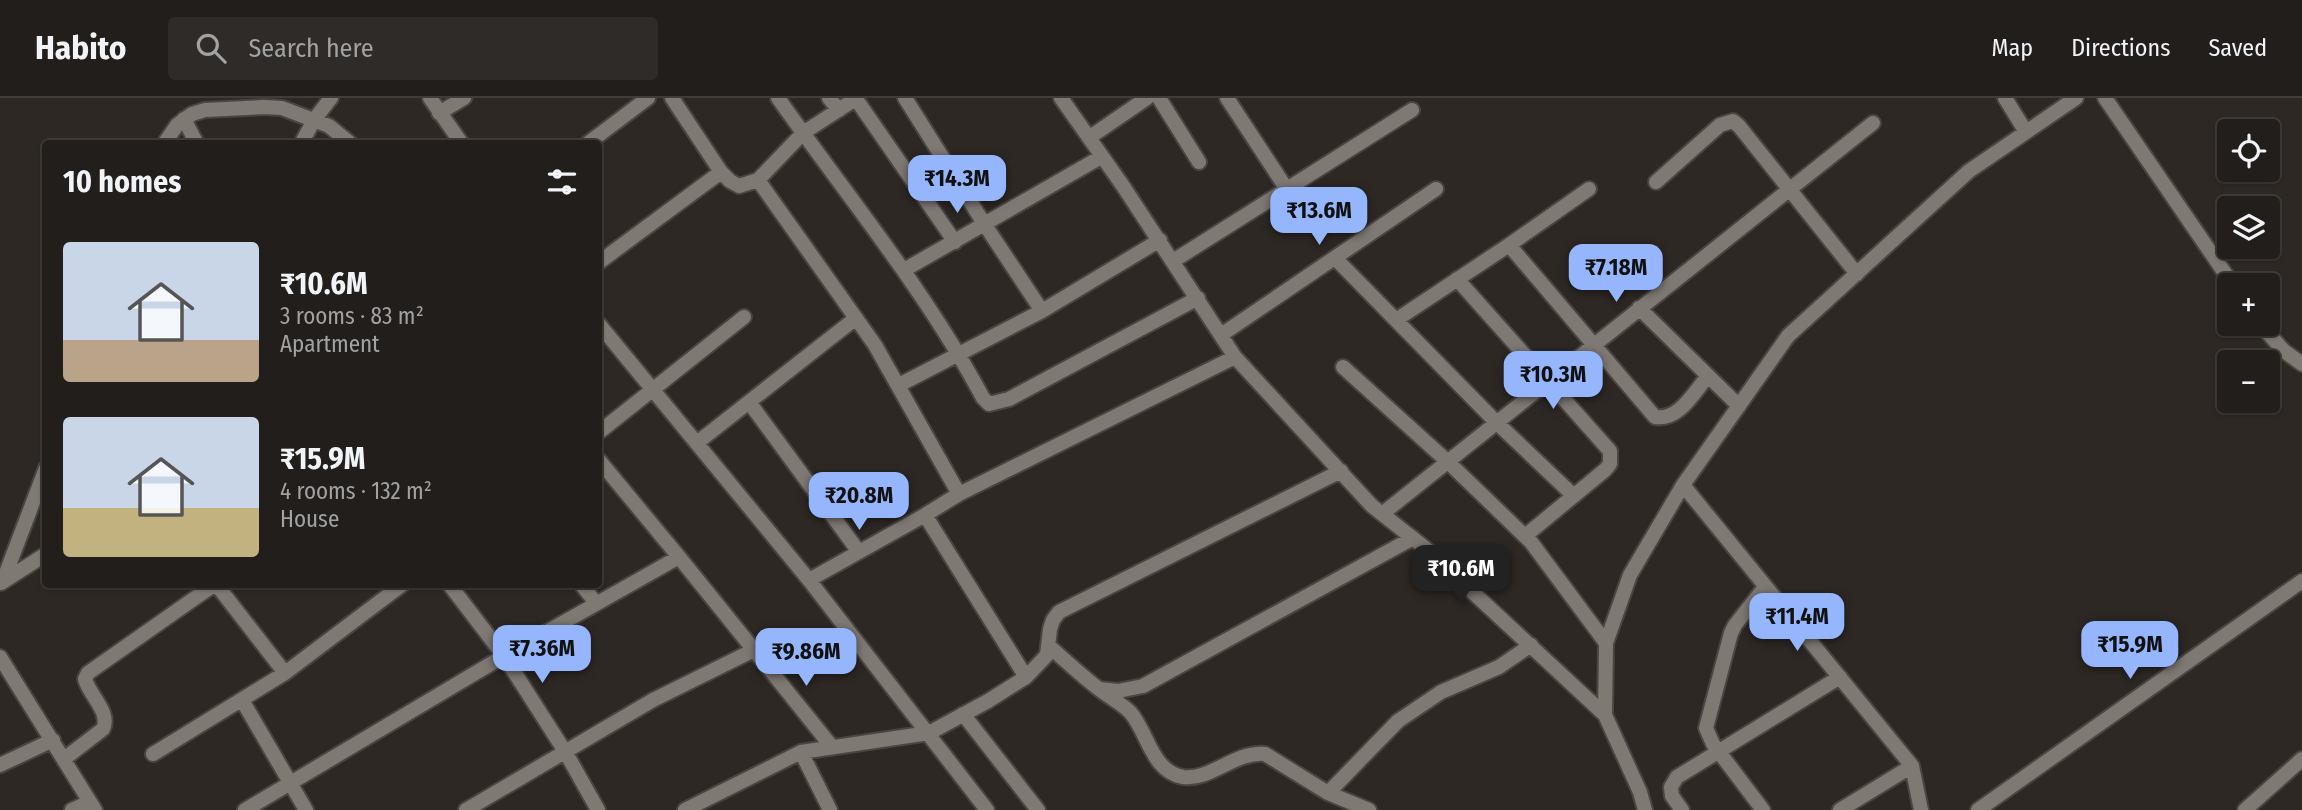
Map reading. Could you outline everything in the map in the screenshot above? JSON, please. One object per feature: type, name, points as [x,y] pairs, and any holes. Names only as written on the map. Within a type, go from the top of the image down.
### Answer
[{"type":"street","points":[[303,140],[331,98]]},
{"type":"street","points":[[430,98],[459,140]]},
{"type":"street","points":[[439,113],[464,98]]},
{"type":"street","points":[[592,140],[648,98]]},
{"type":"street","points":[[672,98],[721,172],[739,186],[758,180],[803,133],[856,99],[955,242]]},
{"type":"street","points":[[778,98],[904,270],[959,352],[983,398],[989,404],[998,403],[1198,298]]},
{"type":"street","points":[[829,98],[839,110]]},
{"type":"street","points":[[905,98],[1042,311]]},
{"type":"street","points":[[1061,98],[1160,240],[1235,357],[1372,506],[1413,538],[1605,715],[1640,792],[1645,810]]},
{"type":"street","points":[[1090,137],[1147,98]]},
{"type":"street","points":[[1159,98],[1199,162]]},
{"type":"street","points":[[1227,98],[1288,191]]},
{"type":"street","points":[[2005,98],[2026,132]]},
{"type":"street","points":[[1605,715],[1606,643],[1630,575],[1683,485],[1788,336],[1969,171],[2076,98]]},
{"type":"street","points":[[2105,98],[2225,273]]},
{"type":"street","points":[[167,140],[192,110],[273,107],[314,120],[335,130],[346,140]]},
{"type":"street","points":[[192,110],[196,140]]},
{"type":"street","points":[[1173,261],[1288,191],[1412,110]]},
{"type":"street","points":[[1657,182],[1720,125],[1733,121],[1857,274]]},
{"type":"street","points":[[1382,514],[1873,123]]},
{"type":"street","points":[[904,270],[1101,157]]},
{"type":"street","points":[[602,259],[721,172]]},
{"type":"street","points":[[758,180],[856,318],[899,385],[959,494]]},
{"type":"street","points":[[1221,335],[1436,189]]},
{"type":"street","points":[[1396,320],[1509,246],[1589,189]]},
{"type":"street","points":[[899,385],[1042,311],[1160,240]]},
{"type":"street","points":[[1509,246],[1655,416],[1663,418],[1680,410],[1708,376]]},
{"type":"street","points":[[1335,258],[1496,422],[1574,496]]},
{"type":"street","points":[[1457,279],[1610,451],[1610,464],[1605,470],[1525,536]]},
{"type":"street","points":[[1639,308],[1739,406]]},
{"type":"street","points":[[602,430],[744,317]]},
{"type":"street","points":[[698,442],[856,318]]},
{"type":"street","points":[[602,328],[809,580],[987,810]]},
{"type":"street","points":[[2271,336],[2284,351],[2302,364]]},
{"type":"street","points":[[809,580],[959,494],[1235,357]]},
{"type":"street","points":[[1343,367],[1525,536],[1606,643]]},
{"type":"street","points":[[749,402],[859,552]]},
{"type":"street","points":[[602,464],[832,747]]},
{"type":"street","points":[[685,810],[802,752],[929,733],[1026,677],[1047,655],[1050,629],[1059,612],[1341,471]]},
{"type":"street","points":[[1,582],[42,478]]},
{"type":"street","points":[[1683,485],[1912,766],[1921,810]]},
{"type":"street","points":[[925,515],[1026,677]]},
{"type":"street","points":[[1099,689],[1118,691],[1143,686],[1413,538]]},
{"type":"street","points":[[1,582],[42,556]]},
{"type":"street","points":[[245,810],[504,656],[679,557]]},
{"type":"street","points":[[1978,810],[2302,581]]},
{"type":"street","points":[[1763,810],[1708,736],[1706,728],[1735,625],[1765,587]]},
{"type":"street","points":[[64,759],[103,729],[106,723],[86,686],[88,673],[210,588]]},
{"type":"street","points":[[219,588],[285,673]]},
{"type":"street","points":[[153,754],[285,673],[398,588]]},
{"type":"street","points":[[452,588],[504,656],[566,753],[598,810]]},
{"type":"street","points":[[584,588],[596,604]]},
{"type":"street","points":[[1328,793],[1398,722],[1441,692],[1499,667],[1531,645]]},
{"type":"street","points":[[1050,647],[1130,712],[1153,754],[1164,767],[1175,774],[1185,777],[1200,775],[1243,756],[1265,754],[1328,793],[1369,810]]},
{"type":"street","points":[[466,810],[653,700],[754,650]]},
{"type":"street","points":[[0,657],[92,806],[72,810]]},
{"type":"street","points":[[1682,810],[1672,796],[1673,782],[1840,677]]},
{"type":"street","points":[[242,700],[306,810]]},
{"type":"street","points":[[963,715],[1038,810]]},
{"type":"street","points":[[0,765],[52,740]]},
{"type":"street","points":[[802,752],[830,810]]},
{"type":"street","points":[[2245,810],[2302,760]]},
{"type":"street","points":[[1840,810],[1912,766]]}]
